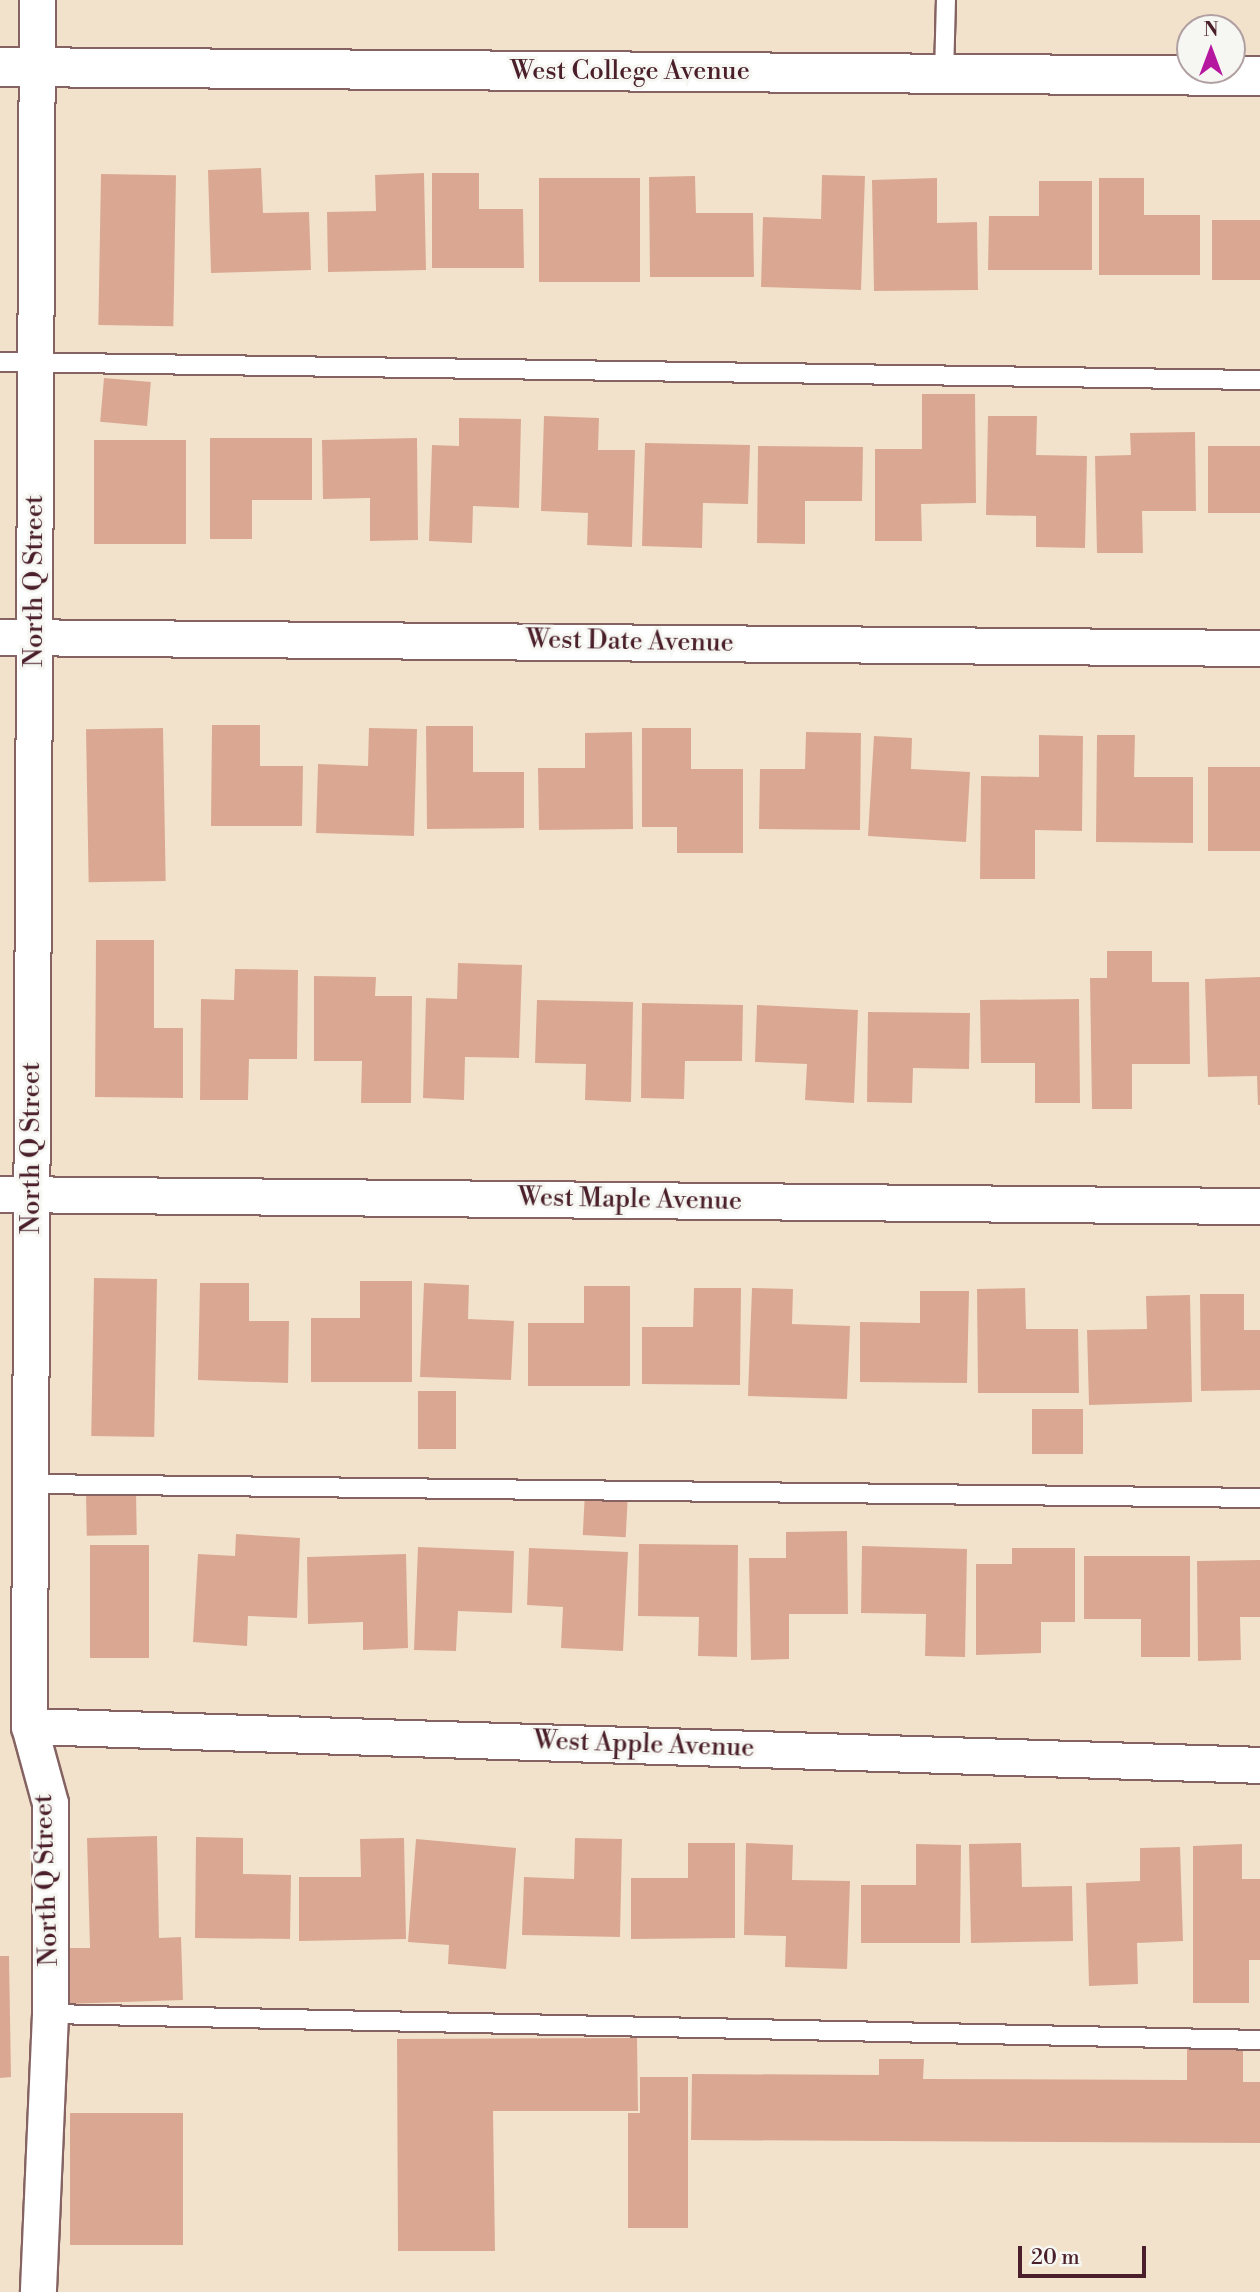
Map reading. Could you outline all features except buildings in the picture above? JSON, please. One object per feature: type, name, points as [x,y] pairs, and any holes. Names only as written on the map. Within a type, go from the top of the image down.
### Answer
[{"type":"street","name":"North Q Street","points":[[37,0],[18,67],[35,362],[35,637],[16,1194],[30,1484],[29,1726],[50,1803],[50,2014],[38,2292]]},
{"type":"street","name":"West College Avenue","points":[[18,67],[1260,76]]},
{"type":"street","name":"West Date Avenue","points":[[0,637],[1260,648]]},
{"type":"street","name":"West Maple Avenue","points":[[16,1194],[1260,1206]]},
{"type":"street","name":"West Apple Avenue","points":[[29,1726],[1260,1765]]},
{"type":"lane","points":[[944,75],[946,0]]},
{"type":"lane","points":[[0,362],[1260,380]]},
{"type":"lane","points":[[30,1484],[1260,1498]]},
{"type":"lane","points":[[50,2014],[1260,2040]]}]
